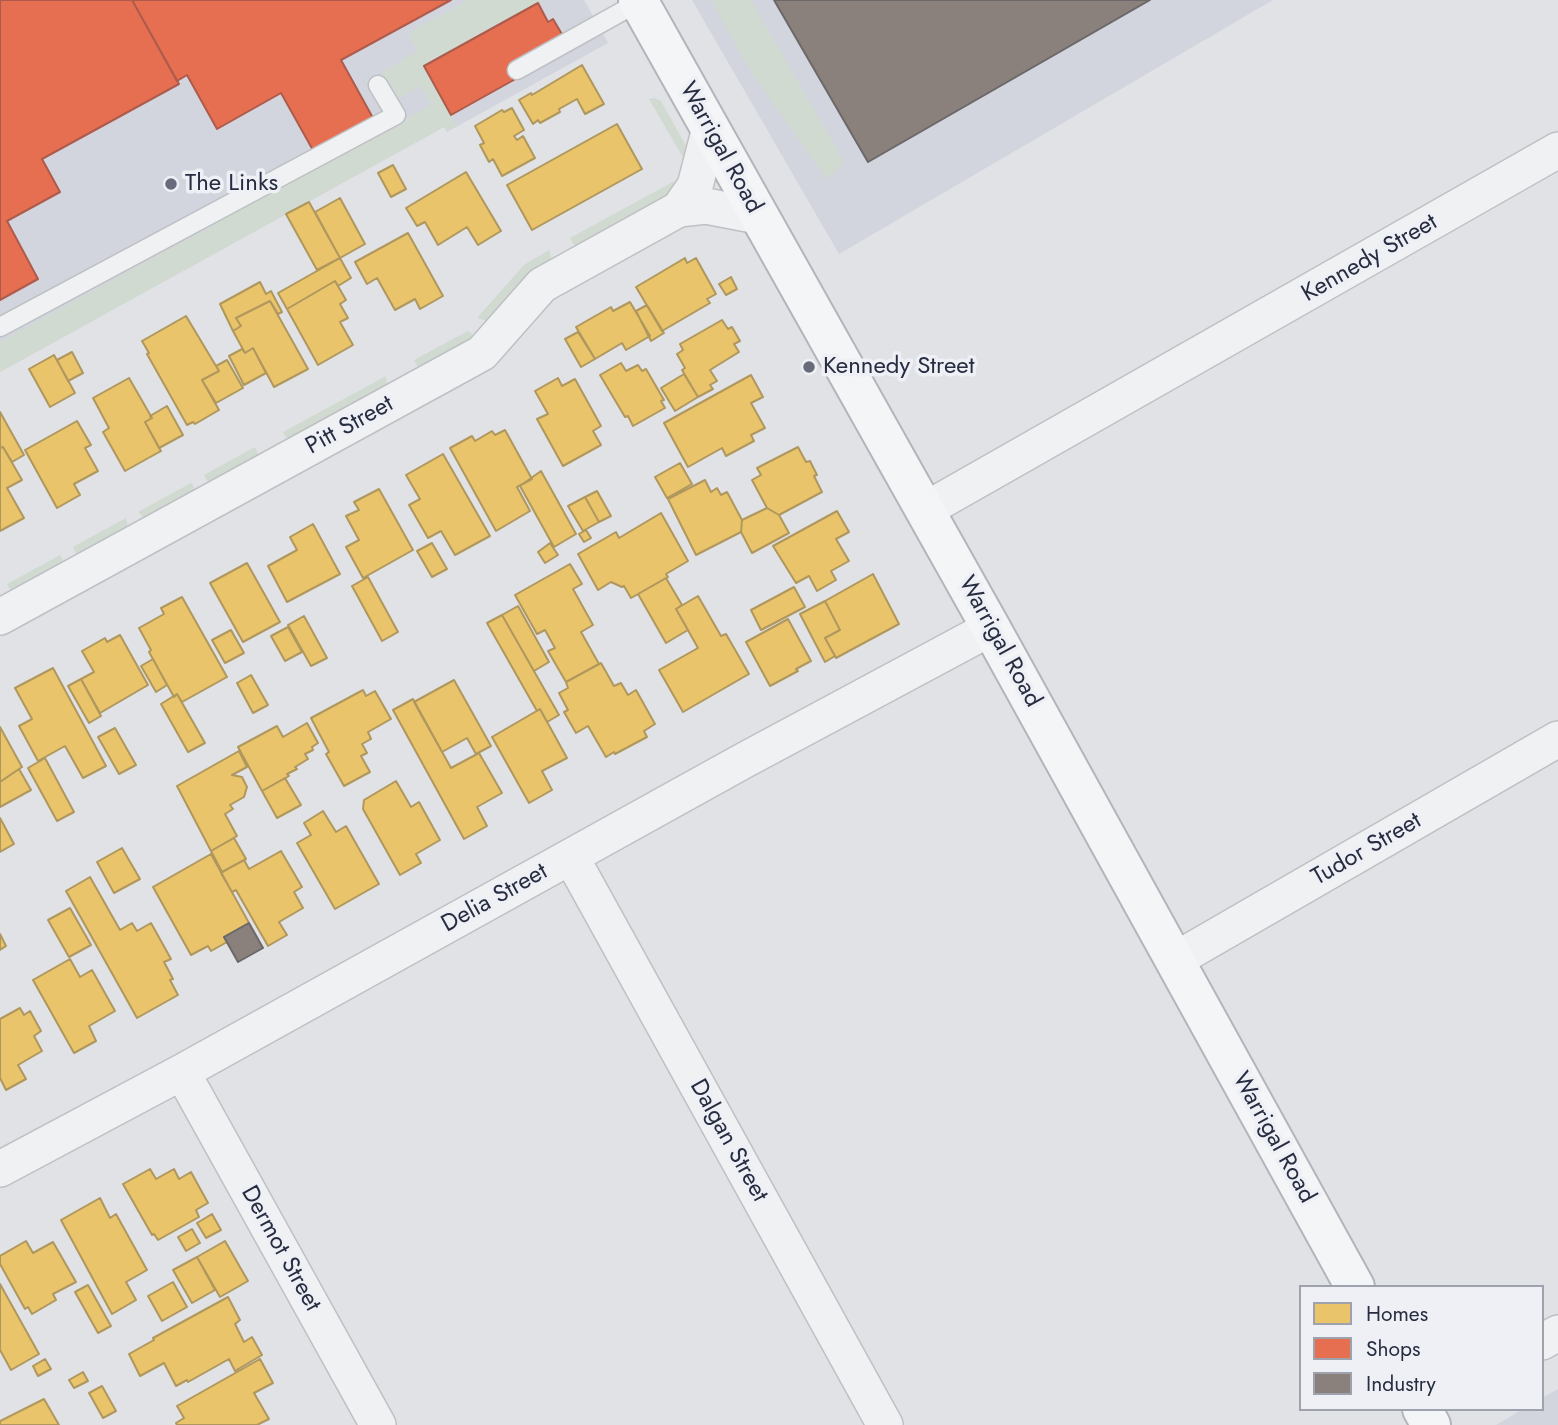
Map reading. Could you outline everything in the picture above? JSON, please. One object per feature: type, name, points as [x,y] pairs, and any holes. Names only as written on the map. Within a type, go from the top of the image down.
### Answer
[{"type":"highway","name":"Warrigal Road","points":[[638,1],[991,628],[1353,1285]]},
{"type":"street","points":[[679,209],[695,186],[710,128]]},
{"type":"street","name":"Kennedy Street","points":[[925,510],[1558,150]]},
{"type":"street","name":"Pitt Street","points":[[0,617],[482,353],[542,285],[679,209],[706,206],[758,216]]},
{"type":"street","name":"Delia Street","points":[[0,1170],[991,628]]},
{"type":"street","name":"Tudor Street","points":[[1175,960],[1558,739]]},
{"type":"street","name":"Dalgan Street","points":[[571,857],[885,1425]]},
{"type":"street","name":"Dermot Street","points":[[182,1072],[378,1425]]},
{"type":"lane","points":[[517,70],[638,1]]},
{"type":"lane","points":[[0,327],[396,115],[378,85]]},
{"type":"shaded area","name":"The Links","points":[[0,0],[584,0],[608,43],[447,132],[444,127],[0,372]]},
{"type":"shaded area","points":[[468,0],[543,0],[424,66],[457,126],[447,132],[444,127],[0,372],[0,342],[431,105],[420,86],[396,100],[381,73],[417,51],[408,33]]},
{"type":"shaded area","points":[[692,0],[1273,0],[839,254]]},
{"type":"shaded area","points":[[711,0],[751,0],[845,163],[827,179],[753,75]]},
{"type":"shaded area","points":[[649,99],[661,101],[690,153],[688,166]]},
{"type":"shaded area","points":[[680,178],[681,187],[574,245],[570,238]]},
{"type":"shaded area","points":[[549,250],[550,261],[524,279],[488,321],[477,318],[524,265]]},
{"type":"shaded area","points":[[468,331],[472,334],[471,339],[421,367],[417,366],[414,360]]},
{"type":"shaded area","points":[[386,376],[387,386],[291,439],[283,432]]},
{"type":"shaded area","points":[[255,447],[259,457],[209,484],[204,475]]},
{"type":"shaded area","points":[[191,483],[194,487],[193,493],[145,519],[138,512]]},
{"type":"shaded area","points":[[126,518],[128,528],[80,555],[76,553],[73,547]]},
{"type":"shaded area","points":[[60,555],[62,564],[15,590],[10,589],[7,584]]},
{"type":"shaded area","points":[[1558,1389],[1558,1425],[1496,1425],[1520,1411],[1544,1411],[1544,1397]]},
{"type":"building: Homes","points":[[582,65],[604,104],[585,114],[577,99],[559,109],[560,112],[533,124],[519,100]]},
{"type":"building: Homes","points":[[512,108],[524,130],[514,136],[517,140],[523,136],[535,158],[502,176],[493,159],[489,162],[480,145],[484,143],[475,126],[502,110],[504,112]]},
{"type":"building: Homes","points":[[617,124],[642,169],[532,230],[507,185]]},
{"type":"building: Homes","points":[[393,165],[406,189],[391,197],[378,173]]},
{"type":"building: Homes","points":[[466,172],[501,231],[478,245],[467,227],[438,245],[425,222],[417,226],[406,208]]},
{"type":"building: Homes","points":[[340,198],[365,244],[340,258],[315,212]]},
{"type":"building: Homes","points":[[309,202],[340,258],[317,270],[286,214]]},
{"type":"building: Homes","points":[[408,233],[443,296],[420,309],[415,299],[395,310],[377,278],[367,284],[355,262]]},
{"type":"building: Homes","points":[[340,258],[351,278],[338,286],[335,281],[287,309],[278,293]]},
{"type":"building: Homes","points":[[685,258],[687,263],[696,258],[716,294],[707,299],[710,303],[662,331],[636,287]]},
{"type":"building: Homes","points":[[731,277],[737,289],[726,295],[719,284]]},
{"type":"building: Homes","points":[[335,281],[346,300],[340,304],[348,318],[340,322],[353,345],[318,365],[287,309]]},
{"type":"building: Homes","points":[[260,282],[266,294],[271,291],[282,312],[278,314],[270,301],[236,318],[241,326],[233,331],[220,304]]},
{"type":"building: Homes","points":[[270,301],[308,369],[274,387],[253,348],[245,353],[233,331],[241,326],[236,318]]},
{"type":"building: Homes","points":[[630,302],[650,336],[626,350],[622,343],[595,359],[576,327],[611,307],[613,311]]},
{"type":"building: Homes","points":[[647,305],[664,333],[651,341],[636,311]]},
{"type":"building: Homes","points":[[186,316],[219,371],[202,380],[219,410],[195,424],[193,422],[187,425],[142,341]]},
{"type":"building: Homes","points":[[722,320],[728,329],[732,327],[740,341],[734,344],[739,352],[710,370],[717,381],[710,385],[713,389],[698,397],[682,370],[685,368],[677,354],[683,350],[680,344]]},
{"type":"building: Homes","points":[[578,332],[595,359],[581,367],[565,339]]},
{"type":"building: Homes","points":[[253,348],[266,373],[244,385],[229,356],[242,349],[245,353]]},
{"type":"building: Homes","points":[[72,352],[83,373],[68,381],[57,360]]},
{"type":"building: Homes","points":[[54,355],[75,393],[50,407],[29,369]]},
{"type":"building: Homes","points":[[227,360],[243,388],[216,403],[202,380],[219,371],[216,366]]},
{"type":"building: Homes","points":[[621,363],[626,371],[638,365],[642,371],[646,369],[664,400],[661,401],[665,408],[633,426],[600,375]]},
{"type":"building: Homes","points":[[684,374],[698,397],[675,411],[661,388]]},
{"type":"building: Homes","points":[[751,375],[763,397],[751,403],[765,428],[751,435],[754,441],[726,456],[722,448],[688,467],[664,423]]},
{"type":"building: Homes","points":[[129,378],[152,418],[145,422],[161,451],[125,471],[103,432],[109,428],[93,398]]},
{"type":"building: Homes","points":[[558,378],[562,386],[575,379],[601,426],[593,431],[601,445],[563,466],[537,419],[548,414],[535,391]]},
{"type":"building: Homes","points":[[167,406],[183,435],[159,448],[145,422]]},
{"type":"building: Homes","points":[[0,412],[24,455],[12,462],[3,447],[0,448]]},
{"type":"building: Homes","points":[[77,421],[91,445],[85,448],[98,471],[74,484],[80,495],[57,508],[25,450]]},
{"type":"building: Homes","points":[[505,430],[532,479],[517,487],[530,511],[496,531],[450,448],[472,436],[475,441],[492,431],[495,435]]},
{"type":"building: Homes","points":[[3,447],[22,480],[7,488],[24,518],[0,531],[0,448]]},
{"type":"building: Homes","points":[[798,447],[806,462],[810,461],[822,492],[779,515],[767,508],[752,480],[761,475],[757,468]]},
{"type":"building: Homes","points":[[443,454],[490,536],[455,555],[441,531],[428,538],[409,505],[420,499],[406,475]]},
{"type":"building: Homes","points":[[680,463],[692,484],[667,498],[655,477]]},
{"type":"building: Homes","points":[[541,471],[576,534],[554,547],[520,486]]},
{"type":"building: Homes","points":[[705,480],[711,492],[717,488],[721,495],[727,492],[742,520],[741,532],[696,555],[668,499]]},
{"type":"building: Homes","points":[[379,489],[413,550],[363,578],[346,547],[359,540],[346,516],[359,510],[354,502]]},
{"type":"building: Homes","points":[[597,491],[611,516],[599,522],[585,497]]},
{"type":"building: Homes","points":[[585,497],[599,522],[583,531],[568,506]]},
{"type":"building: Homes","points":[[767,508],[779,515],[789,533],[752,553],[741,532],[742,520]]},
{"type":"building: Homes","points":[[837,511],[849,532],[836,539],[849,561],[831,571],[836,580],[817,591],[809,576],[796,583],[773,546]]},
{"type":"building: Homes","points":[[661,513],[688,561],[666,574],[668,577],[631,598],[624,586],[611,582],[598,590],[578,554],[616,532],[619,538]]},
{"type":"building: Homes","points":[[313,524],[340,574],[287,602],[268,566],[297,550],[290,537]]},
{"type":"building: Homes","points":[[586,530],[591,538],[584,542],[579,534]]},
{"type":"building: Homes","points":[[432,543],[447,569],[432,577],[417,551]]},
{"type":"building: Homes","points":[[550,543],[558,555],[545,563],[538,552]]},
{"type":"building: Homes","points":[[247,563],[280,622],[243,642],[210,583]]},
{"type":"building: Homes","points":[[570,564],[582,584],[573,589],[593,625],[581,632],[599,664],[566,682],[548,651],[555,648],[545,630],[537,634],[515,595]]},
{"type":"building: Homes","points":[[873,574],[899,624],[836,658],[825,638],[840,630],[825,601]]},
{"type":"building: Homes","points":[[368,577],[398,632],[382,641],[352,586]]},
{"type":"building: Homes","points":[[666,578],[682,605],[676,609],[688,630],[666,643],[638,594]]},
{"type":"building: Homes","points":[[794,587],[805,607],[761,630],[751,610]]},
{"type":"building: Homes","points":[[698,596],[721,636],[726,634],[749,674],[683,712],[659,670],[698,648],[676,609]]},
{"type":"building: Homes","points":[[182,597],[227,677],[182,702],[177,694],[174,697],[139,628],[164,614],[161,608]]},
{"type":"building: Homes","points":[[825,601],[840,630],[825,638],[835,656],[825,662],[800,614]]},
{"type":"building: Homes","points":[[518,606],[549,662],[534,671],[502,615]]},
{"type":"building: Homes","points":[[502,615],[559,715],[547,722],[540,709],[537,711],[487,623]]},
{"type":"building: Homes","points":[[304,616],[327,658],[311,666],[288,625]]},
{"type":"building: Homes","points":[[788,619],[811,661],[770,686],[746,642]]},
{"type":"building: Homes","points":[[288,627],[302,652],[285,661],[271,636]]},
{"type":"building: Homes","points":[[231,630],[244,653],[225,663],[212,640]]},
{"type":"building: Homes","points":[[120,635],[148,685],[100,713],[81,679],[94,672],[82,651],[105,638],[107,642]]},
{"type":"building: Homes","points":[[153,659],[167,685],[156,692],[141,666]]},
{"type":"building: Homes","points":[[601,663],[614,686],[621,683],[628,695],[636,690],[655,724],[644,731],[647,737],[606,757],[588,726],[576,733],[564,712],[568,710],[559,693],[568,688],[566,682]]},
{"type":"building: Homes","points":[[53,668],[106,766],[83,778],[65,746],[38,761],[19,726],[32,719],[15,688]]},
{"type":"building: Homes","points":[[251,675],[268,705],[253,713],[237,683]]},
{"type":"building: Homes","points":[[81,679],[101,716],[89,723],[68,686]]},
{"type":"building: Homes","points":[[454,680],[491,746],[476,754],[467,738],[442,752],[414,702]]},
{"type":"building: Homes","points":[[363,690],[366,696],[375,691],[391,719],[368,732],[371,739],[362,744],[367,753],[361,756],[370,772],[344,786],[326,754],[329,752],[311,718]]},
{"type":"building: Homes","points":[[177,694],[205,743],[188,752],[161,704]]},
{"type":"building: Homes","points":[[413,699],[451,768],[479,753],[502,793],[477,807],[487,826],[464,839],[393,710]]},
{"type":"building: Homes","points":[[540,709],[567,758],[542,771],[552,790],[529,803],[492,737]]},
{"type":"building: Homes","points":[[307,723],[318,743],[312,747],[313,750],[305,754],[308,759],[287,774],[289,776],[262,791],[238,747],[277,726],[283,737]]},
{"type":"building: Homes","points":[[0,727],[22,767],[0,782]]},
{"type":"building: Homes","points":[[115,728],[136,765],[119,774],[98,737]]},
{"type":"building: Homes","points":[[239,751],[247,767],[232,775],[242,777],[247,787],[244,797],[230,805],[233,809],[225,814],[237,836],[211,851],[177,786]]},
{"type":"building: Homes","points":[[45,758],[74,812],[57,821],[28,768]]},
{"type":"building: Homes","points":[[19,769],[31,790],[0,807],[0,782]]},
{"type":"building: Homes","points":[[285,778],[301,805],[277,818],[262,791]]},
{"type":"building: Homes","points":[[396,781],[411,807],[419,802],[440,840],[416,854],[421,863],[400,875],[363,809],[364,800]]},
{"type":"building: Homes","points":[[323,811],[336,832],[346,826],[379,884],[335,909],[297,843],[311,835],[304,823]]},
{"type":"building: Homes","points":[[0,818],[14,844],[0,852]]},
{"type":"building: Homes","points":[[234,838],[246,859],[222,872],[211,851]]},
{"type":"building: Homes","points":[[122,848],[140,879],[114,893],[97,862]]},
{"type":"building: Homes","points":[[281,851],[302,887],[294,892],[303,908],[279,922],[287,935],[268,946],[236,890],[232,892],[221,873],[244,860],[249,869]]},
{"type":"building: Homes","points":[[211,854],[249,923],[224,937],[227,942],[211,951],[208,946],[191,955],[153,887]]},
{"type":"building: Homes","points":[[90,877],[120,930],[132,923],[137,931],[151,923],[171,959],[164,962],[178,995],[137,1018],[66,891]]},
{"type":"building: Homes","points":[[70,908],[91,945],[69,957],[48,920]]},
{"type":"building: Homes","points":[[0,934],[6,946],[0,950]]},
{"type":"building: Homes","points":[[70,959],[80,977],[92,970],[115,1011],[89,1026],[96,1041],[74,1053],[33,980]]},
{"type":"building: Homes","points":[[20,1008],[24,1015],[30,1011],[41,1031],[34,1036],[42,1051],[18,1065],[26,1079],[6,1090],[0,1078],[0,1019]]},
{"type":"building: Homes","points":[[150,1169],[156,1179],[174,1169],[179,1179],[191,1172],[208,1203],[196,1210],[199,1217],[158,1240],[152,1235],[123,1184]]},
{"type":"building: Homes","points":[[100,1198],[110,1218],[116,1214],[147,1270],[126,1282],[136,1300],[112,1314],[61,1220]]},
{"type":"building: Homes","points":[[212,1214],[221,1230],[206,1238],[197,1223]]},
{"type":"building: Homes","points":[[192,1229],[200,1243],[186,1251],[178,1237]]},
{"type":"building: Homes","points":[[26,1241],[33,1253],[53,1242],[76,1282],[53,1294],[56,1300],[32,1314],[28,1307],[25,1309],[0,1264],[0,1256]]},
{"type":"building: Homes","points":[[225,1241],[248,1281],[220,1297],[197,1257]]},
{"type":"building: Homes","points":[[197,1257],[215,1290],[192,1303],[173,1270]]},
{"type":"building: Homes","points":[[173,1282],[187,1307],[162,1321],[148,1296]]},
{"type":"building: Homes","points":[[0,1284],[39,1354],[11,1370],[0,1350]]},
{"type":"building: Homes","points":[[88,1285],[111,1326],[98,1333],[75,1292]]},
{"type":"building: Homes","points":[[228,1297],[240,1320],[235,1324],[244,1342],[252,1337],[262,1355],[235,1371],[229,1359],[176,1386],[164,1363],[140,1376],[129,1354]]},
{"type":"building: Homes","points":[[45,1359],[51,1369],[38,1376],[33,1366]]},
{"type":"building: Homes","points":[[260,1359],[273,1383],[254,1393],[269,1419],[257,1425],[177,1425],[176,1423],[184,1418],[177,1406]]},
{"type":"building: Homes","points":[[83,1372],[88,1381],[74,1388],[69,1380]]},
{"type":"building: Homes","points":[[102,1386],[116,1411],[103,1418],[89,1393]]},
{"type":"building: Homes","points":[[44,1399],[59,1425],[0,1425],[0,1421]]},
{"type":"building: Shops","points":[[0,0],[132,0],[179,84],[42,159],[60,192],[7,221],[38,279],[0,300]]},
{"type":"building: Shops","points":[[132,0],[451,0],[341,60],[373,118],[314,152],[281,93],[217,129],[187,75],[177,81]]},
{"type":"building: Shops","points":[[538,3],[548,22],[553,19],[566,41],[528,72],[451,115],[424,66]]},
{"type":"building: Industry","points":[[774,0],[1150,0],[868,162]]},
{"type":"building: Industry","points":[[249,923],[263,948],[238,962],[224,937]]},
{"type":"place","name":"The Links","points":[[171,184]]},
{"type":"place","name":"Kennedy Street","points":[[809,367]]}]
